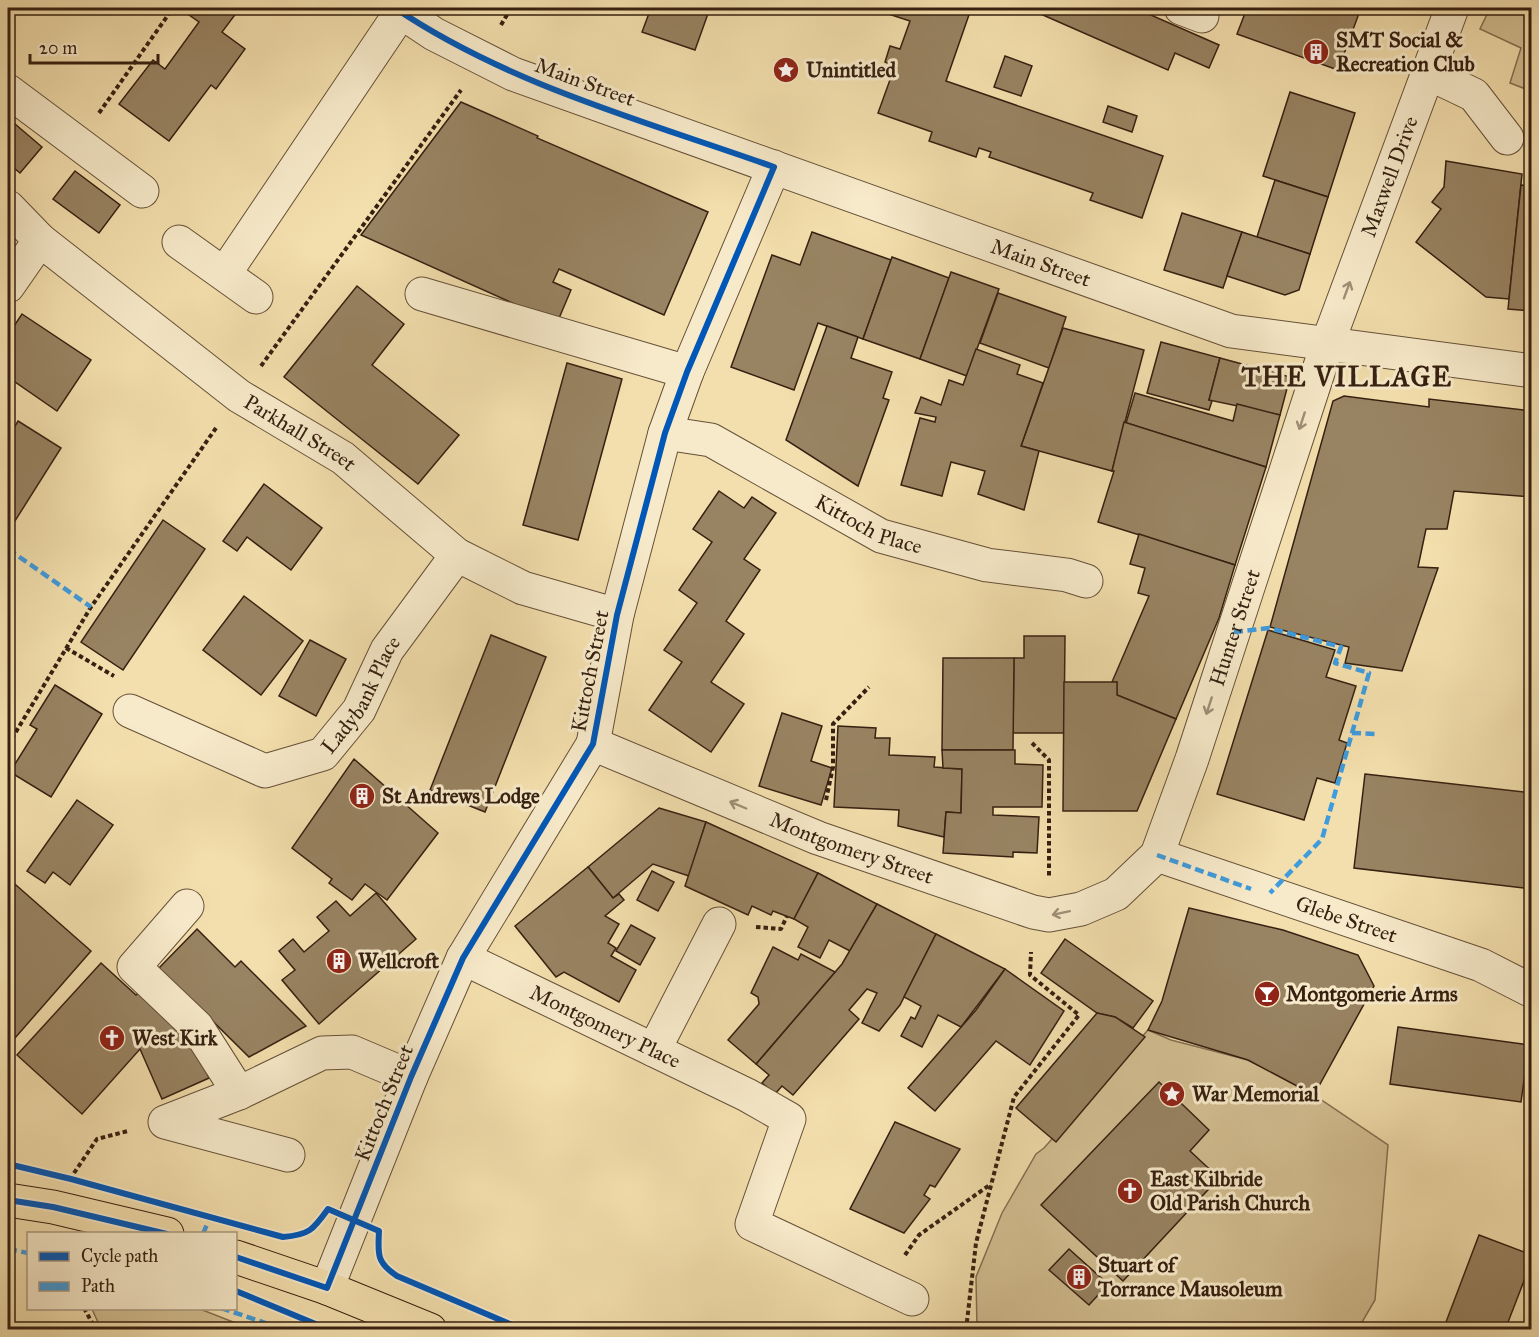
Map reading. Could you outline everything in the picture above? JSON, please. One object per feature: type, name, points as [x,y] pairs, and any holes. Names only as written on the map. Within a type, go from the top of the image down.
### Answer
[{"type":"main road","points":[[8,1200],[53,1207],[163,1232]]},
{"type":"main road","points":[[237,1257],[327,1288],[430,1329]]},
{"type":"street","name":"Maxwell Drive","points":[[1327,345],[1452,8]]},
{"type":"street","points":[[225,273],[398,10]]},
{"type":"street","name":"Main Street","points":[[398,10],[434,34],[513,74],[1231,331],[1532,371]]},
{"type":"street","points":[[1428,73],[1474,95],[1507,138]]},
{"type":"street","points":[[8,91],[142,191]]},
{"type":"street","name":"Kittoch Street","points":[[327,1288],[411,1077],[463,958],[593,744],[617,615],[665,433],[687,372],[774,167]]},
{"type":"street","name":"Parkhall Street","points":[[8,207],[40,240],[239,396],[343,458],[457,555],[523,588],[617,615]]},
{"type":"street","points":[[8,286],[40,240]]},
{"type":"street","points":[[179,242],[256,297]]},
{"type":"street","points":[[422,294],[687,372]]},
{"type":"street","name":"Hunter Street","points":[[1116,894],[1156,855],[1192,759],[1327,345]]},
{"type":"street","name":"Kittoch Place","points":[[665,433],[711,440],[881,536],[987,565],[1067,575],[1086,581]]},
{"type":"street","name":"Ladybank Place","points":[[130,711],[265,771],[323,754],[360,710],[387,650],[457,555]]},
{"type":"street","name":"Montgomery Street","points":[[593,744],[818,838],[1041,914],[1081,909],[1116,894]]},
{"type":"street","name":"Glebe Street","points":[[1156,855],[1251,889],[1481,964],[1532,991]]},
{"type":"street","points":[[187,906],[134,967],[197,1027],[239,1093]]},
{"type":"street","points":[[654,1050],[719,924]]},
{"type":"street","name":"Montgomery Place","points":[[463,958],[747,1095],[789,1119],[752,1224],[898,1293]]},
{"type":"street","points":[[165,1122],[239,1093],[322,1053],[352,1052],[411,1077]]},
{"type":"street","points":[[165,1122],[288,1155]]},
{"type":"path","points":[[78,143],[173,8]]},
{"type":"path","points":[[818,838],[833,767],[833,724],[869,687]]},
{"type":"path","points":[[966,1329],[976,1243],[1014,1097],[1079,1016],[1030,975],[1041,914],[1049,760],[1032,743]]},
{"type":"path","points":[[8,780],[8,793]]},
{"type":"path","points":[[82,1182],[71,1179],[97,1139],[165,1122]]},
{"type":"path","points":[[898,1293],[919,1235],[992,1184]]},
{"type":"path","points":[[85,1310],[96,1329]]},
{"type":"shaded area","points":[[1490,8],[1531,8],[1531,91],[1510,83],[1521,48],[1480,29]]},
{"type":"shaded area","points":[[1148,1030],[1171,1040],[1248,1060],[1314,1095],[1388,1145],[1375,1300],[1358,1329],[977,1329],[976,1277],[1002,1213],[1036,1154],[1044,1148]]},
{"type":"shaded area","points":[[92,1310],[203,1310],[251,1329],[101,1329]]},
{"type":"building","points":[[8,8],[19,8],[8,23]]},
{"type":"building","points":[[179,8],[240,8],[222,32],[245,49],[216,89],[211,85],[169,141],[119,104],[153,60],[165,69],[199,22]]},
{"type":"building","points":[[651,8],[710,8],[695,50],[642,32]]},
{"type":"building","points":[[870,8],[971,9],[946,81],[1163,156],[1142,218],[1090,200],[1093,193],[989,157],[991,152],[979,148],[976,157],[929,141],[932,132],[878,113],[895,66],[885,62],[890,46],[900,49],[910,21]]},
{"type":"building","points":[[1027,8],[1135,8],[1219,45],[1209,68],[1175,53],[1168,70]]},
{"type":"building","name":"SMT Social & Recreation Club","points":[[1247,8],[1361,8],[1338,70],[1237,34]]},
{"type":"building","points":[[1005,56],[1032,66],[1021,96],[994,87]]},
{"type":"building","points":[[1290,92],[1355,113],[1328,197],[1263,176]]},
{"type":"building","points":[[461,102],[538,136],[537,138],[708,212],[664,315],[559,269],[553,282],[571,290],[557,323],[361,235]]},
{"type":"building","points":[[1108,106],[1137,116],[1132,132],[1103,122]]},
{"type":"building","points":[[8,118],[42,147],[20,173],[8,163]]},
{"type":"building","points":[[1446,161],[1522,174],[1509,299],[1486,297],[1416,242],[1441,209],[1432,202],[1444,187]]},
{"type":"building","points":[[75,171],[120,205],[99,233],[53,199]]},
{"type":"building","points":[[1275,180],[1328,197],[1310,254],[1257,237]]},
{"type":"building","points":[[1521,185],[1532,186],[1532,311],[1508,309]]},
{"type":"building","points":[[1182,213],[1242,232],[1223,288],[1164,270]]},
{"type":"building","points":[[812,232],[891,260],[863,339],[818,323],[794,390],[731,367],[772,255],[800,265]]},
{"type":"building","points":[[1242,232],[1310,254],[1299,290],[1285,295],[1227,276]]},
{"type":"building","points":[[892,257],[949,278],[920,359],[863,339]]},
{"type":"building","points":[[951,272],[999,289],[967,376],[920,359]]},
{"type":"building","points":[[357,286],[404,324],[372,365],[459,435],[418,484],[284,377]]},
{"type":"building","points":[[998,293],[1066,317],[1049,368],[980,343]]},
{"type":"building","points":[[22,314],[91,360],[57,411],[8,377],[8,335]]},
{"type":"building","points":[[827,326],[858,337],[851,358],[892,372],[883,398],[889,400],[858,486],[786,440]]},
{"type":"building","points":[[1063,328],[1144,350],[1112,471],[1021,446]]},
{"type":"building","points":[[1161,342],[1220,358],[1209,400],[1212,401],[1209,410],[1147,393]]},
{"type":"building","points":[[976,349],[1020,365],[1017,374],[1043,383],[1021,446],[1039,451],[1024,510],[978,494],[985,471],[951,462],[942,496],[901,485],[920,418],[935,422],[936,417],[915,413],[921,397],[941,405],[949,380],[963,385]]},
{"type":"building","points":[[1220,358],[1290,377],[1280,415],[1209,400]]},
{"type":"building","points":[[567,363],[622,379],[578,540],[523,525]]},
{"type":"building","points":[[1135,393],[1233,421],[1237,404],[1280,415],[1266,467],[1126,423]]},
{"type":"building","points":[[1344,396],[1429,407],[1429,399],[1532,411],[1532,497],[1454,491],[1447,529],[1426,529],[1418,567],[1438,568],[1402,671],[1345,663],[1349,647],[1270,627],[1333,401]]},
{"type":"building","points":[[18,421],[61,448],[8,532],[8,438]]},
{"type":"building","points":[[1124,422],[1266,467],[1235,565],[1098,522],[1114,471],[1112,471]]},
{"type":"building","points":[[264,484],[322,528],[291,570],[247,537],[237,551],[223,541]]},
{"type":"building","points":[[719,491],[744,508],[752,497],[776,513],[744,559],[760,570],[726,621],[744,634],[711,682],[744,704],[711,752],[649,710],[682,662],[664,650],[697,603],[679,590],[712,542],[693,529]]},
{"type":"building","points":[[163,520],[205,549],[123,670],[81,642]]},
{"type":"building","points":[[1139,534],[1235,565],[1219,618],[1176,719],[1117,695],[1117,682],[1112,682],[1149,596],[1138,593],[1145,568],[1130,564]]},
{"type":"building","points":[[244,596],[303,641],[261,695],[203,650]]},
{"type":"building","points":[[1268,630],[1335,650],[1326,677],[1356,686],[1339,740],[1347,743],[1335,783],[1317,778],[1304,820],[1217,794]]},
{"type":"building","points":[[491,635],[546,657],[485,812],[430,790]]},
{"type":"building","points":[[1024,636],[1065,636],[1064,733],[1013,733],[1014,658],[1024,658]]},
{"type":"building","points":[[310,640],[346,659],[316,716],[279,696]]},
{"type":"building","points":[[943,658],[1014,658],[1013,750],[942,750]]},
{"type":"building","points":[[1064,682],[1117,682],[1117,695],[1176,719],[1137,811],[1063,811]]},
{"type":"building","points":[[55,685],[102,714],[51,797],[10,772],[37,729],[30,725]]},
{"type":"building","points":[[782,713],[822,726],[811,761],[832,768],[821,805],[759,786]]},
{"type":"building","points":[[838,726],[876,728],[875,738],[890,738],[889,755],[935,757],[934,767],[962,769],[961,813],[946,812],[944,837],[898,826],[899,810],[834,807]]},
{"type":"building","points":[[942,750],[1015,750],[1015,764],[1043,765],[1042,807],[993,807],[993,815],[1039,817],[1037,853],[1013,852],[1013,857],[943,853],[946,812],[961,813],[962,769],[943,768]]},
{"type":"building","name":"St Andrews Lodge","points":[[354,759],[438,833],[387,900],[365,884],[352,900],[329,883],[332,879],[292,848]]},
{"type":"building","points":[[1365,774],[1532,793],[1532,889],[1354,868]]},
{"type":"building","points":[[77,800],[113,825],[70,885],[53,872],[45,883],[27,871]]},
{"type":"building","points":[[659,808],[706,822],[689,876],[653,864],[613,898],[588,867]]},
{"type":"building","points":[[706,822],[818,873],[794,919],[773,911],[771,915],[752,906],[748,915],[685,886]]},
{"type":"building","points":[[588,867],[613,898],[619,894],[624,900],[605,916],[619,924],[608,943],[616,948],[611,956],[636,970],[619,1002],[564,972],[556,977],[515,926]]},
{"type":"building","points":[[652,871],[674,882],[658,911],[637,900]]},
{"type":"building","points":[[818,873],[877,904],[850,951],[829,940],[820,958],[798,947],[808,927],[794,919]]},
{"type":"building","points":[[8,878],[91,951],[8,1046]]},
{"type":"building","name":"Wellcroft","points":[[376,893],[416,939],[319,1024],[282,980],[295,970],[279,951],[293,939],[304,952],[329,931],[317,917],[336,901],[350,916]]},
{"type":"building","points":[[877,904],[936,934],[900,1005],[879,1031],[862,1023],[877,993],[867,989],[849,1010],[859,1019],[793,1095],[782,1086],[775,1094],[762,1083],[769,1075],[756,1064],[842,964]]},
{"type":"building","name":"Montgomerie Arms","points":[[1189,908],[1283,930],[1358,955],[1374,986],[1314,1095],[1248,1060],[1148,1030],[1162,1001]]},
{"type":"building","points":[[631,925],[655,938],[640,965],[616,951]]},
{"type":"building","points":[[197,929],[235,967],[241,961],[306,1026],[249,1057],[159,968]]},
{"type":"building","points":[[936,934],[1005,969],[961,1027],[938,1015],[922,1047],[901,1036],[911,1017],[915,1019],[921,1006],[904,997]]},
{"type":"building","points":[[1065,939],[1153,1001],[1133,1028],[1115,1017],[1097,1013],[1041,973]]},
{"type":"building","points":[[773,947],[798,960],[801,954],[835,972],[756,1064],[728,1040],[759,1004],[758,997],[751,993]]},
{"type":"building","name":"West Kirk","points":[[101,963],[136,995],[144,988],[187,1027],[209,1078],[162,1099],[140,1049],[82,1114],[17,1055]]},
{"type":"building","points":[[1005,969],[1064,1011],[1030,1065],[996,1041],[935,1111],[908,1088],[976,1010]]},
{"type":"building","points":[[1097,1013],[1115,1017],[1145,1037],[1056,1142],[1016,1108]]},
{"type":"building","points":[[1398,1027],[1529,1045],[1521,1102],[1390,1084]]},
{"type":"building","name":"East Kilbride Old Parish Church","points":[[1159,1082],[1209,1130],[1190,1151],[1219,1178],[1123,1281],[1041,1205]]},
{"type":"building","points":[[895,1122],[960,1149],[935,1187],[930,1185],[924,1195],[930,1199],[904,1233],[850,1209]]},
{"type":"building","points":[[1479,1235],[1532,1255],[1532,1260],[1505,1330],[1443,1330]]},
{"type":"building","name":"Stuart of Torrance Mausoleum","points":[[1069,1249],[1108,1284],[1089,1305],[1049,1270]]},
{"type":"marked path","points":[[8,549],[91,607]]},
{"type":"marked path","points":[[1234,632],[1269,628],[1341,647],[1335,663],[1369,673],[1322,839],[1270,893]]},
{"type":"marked path","points":[[1352,733],[1377,734]]},
{"type":"marked path","points":[[1157,855],[1251,889]]},
{"type":"marked path","points":[[204,1232],[210,1217]]},
{"type":"marked path","points":[[8,1249],[27,1253]]},
{"type":"marked path","points":[[227,1310],[286,1330]]},
{"type":"cycle path","points":[[237,1257],[327,1288],[411,1077],[463,958],[593,744],[617,615],[665,433],[687,372],[774,167],[627,117],[531,80],[484,59],[395,8]]},
{"type":"cycle path","points":[[8,1164],[283,1237],[299,1235],[310,1230],[328,1209],[379,1231],[380,1257],[385,1266],[397,1276],[524,1330]]},
{"type":"cycle path","points":[[8,1200],[53,1207],[159,1232]]},
{"type":"cycle path","points":[[237,1291],[330,1330]]},
{"type":"place","name":"SMT Social & Recreation Club","points":[[1316,52]]},
{"type":"place","name":"Unintitled","points":[[786,70]]},
{"type":"place","name":"St Andrews Lodge","points":[[362,796]]},
{"type":"place","name":"Wellcroft","points":[[339,961]]},
{"type":"place","name":"Montgomerie Arms","points":[[1267,994]]},
{"type":"place","name":"West Kirk","points":[[112,1038]]},
{"type":"place","name":"War Memorial","points":[[1172,1094]]},
{"type":"place","name":"East Kilbride Old Parish Church","points":[[1130,1191]]},
{"type":"place","name":"Stuart of Torrance Mausoleum","points":[[1079,1277]]},
{"type":"district","name":"THE VILLAGE","points":[[1347,377]]}]
